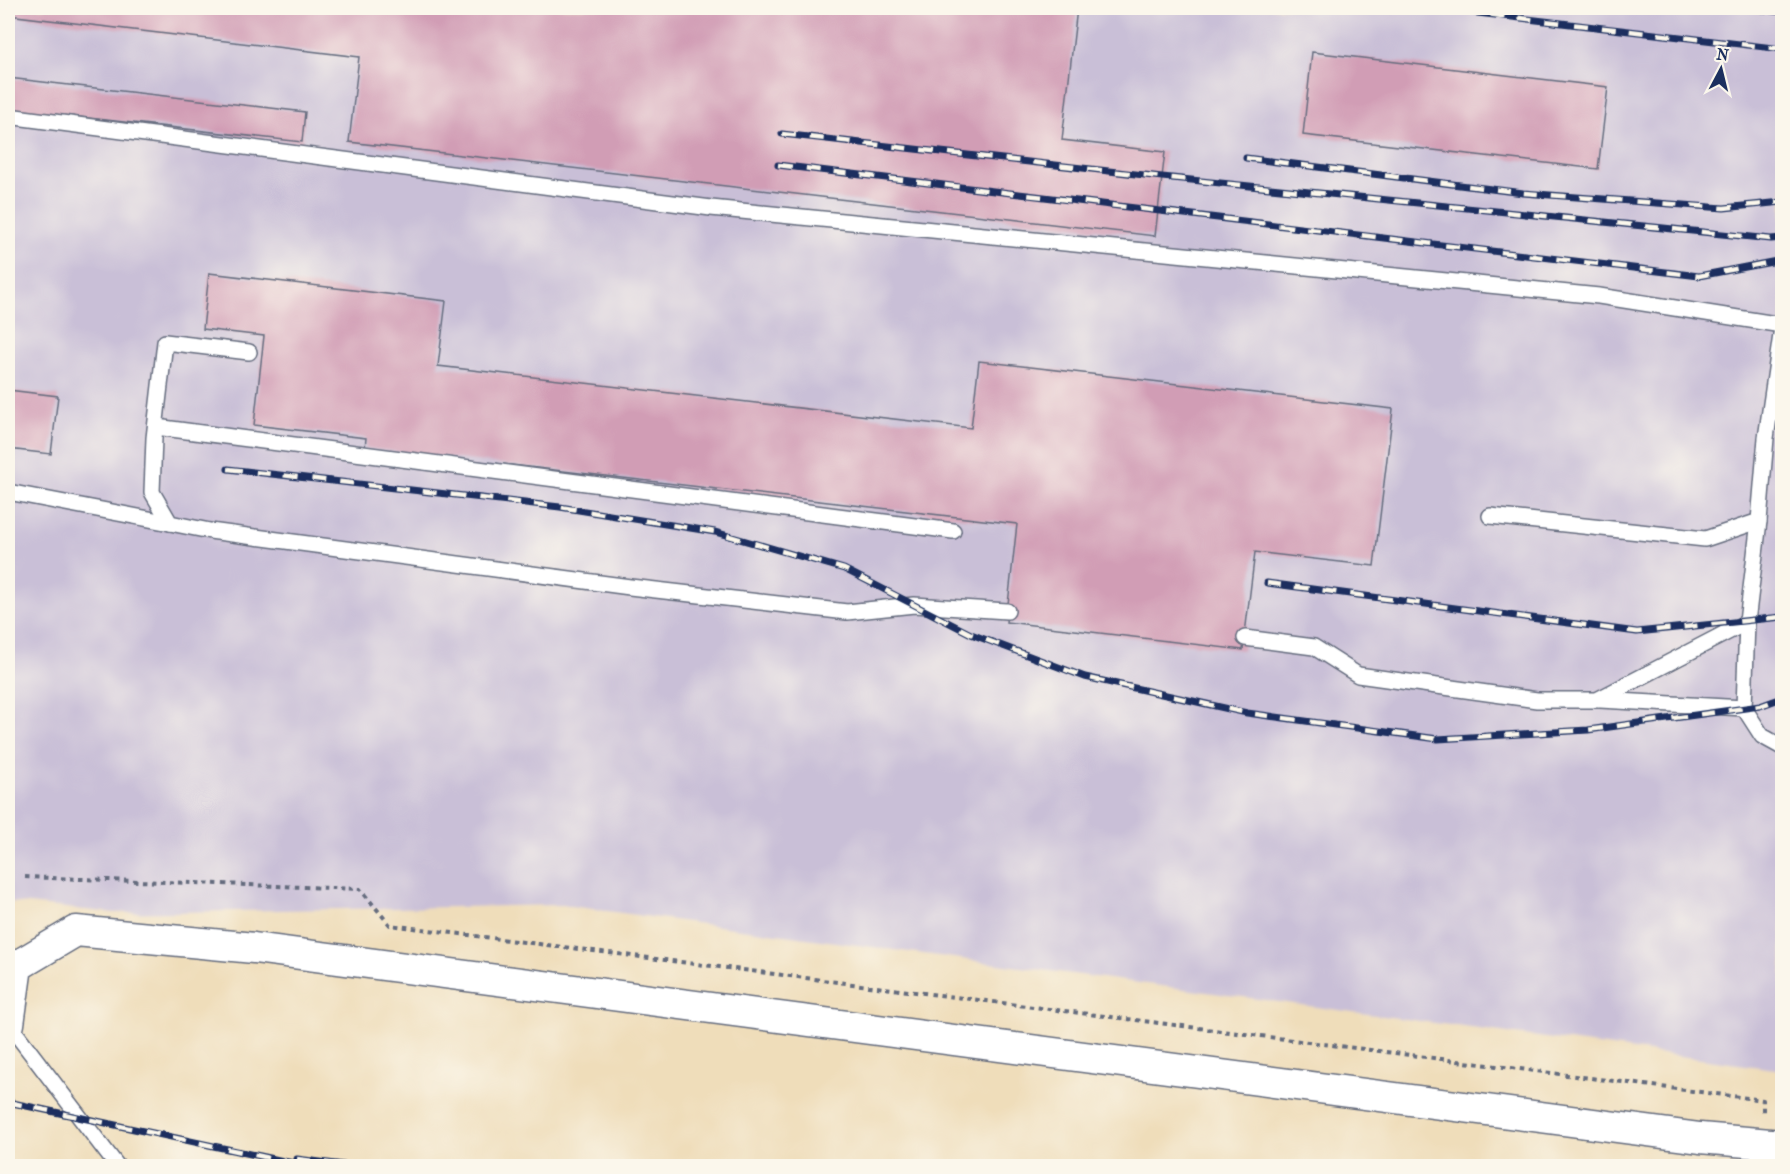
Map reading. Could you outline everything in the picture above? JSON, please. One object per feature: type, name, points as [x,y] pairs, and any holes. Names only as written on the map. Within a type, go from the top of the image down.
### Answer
[{"type":"street","points":[[8,1023],[17,966],[76,931],[254,948],[1688,1136],[1782,1145]]},
{"type":"lane","points":[[8,116],[711,208],[1599,296],[1782,327],[1766,438],[1747,622],[1744,708],[1762,736],[1782,747]]},
{"type":"lane","points":[[170,523],[152,492],[165,342],[249,352]]},
{"type":"lane","points":[[156,427],[953,531]]},
{"type":"lane","points":[[8,492],[210,531],[618,585],[847,612],[914,605],[1007,611]]},
{"type":"lane","points":[[1490,516],[1705,539],[1759,521]]},
{"type":"lane","points":[[1597,700],[1747,622]]},
{"type":"lane","points":[[1245,638],[1314,647],[1358,675],[1537,700],[1597,700],[1744,708]]},
{"type":"lane","points":[[8,1023],[117,1167]]},
{"type":"path","points":[[25,877],[360,889],[390,925],[1763,1101],[1763,1122]]},
{"type":"shaded area","points":[[8,8],[1782,8],[1782,1070],[563,905],[114,913],[8,902]]},
{"type":"building","points":[[8,8],[1077,8],[1062,140],[1165,152],[1155,236],[349,142],[359,57],[8,15]]},
{"type":"building","points":[[1312,52],[1608,87],[1598,169],[1303,135]]},
{"type":"building","points":[[8,78],[305,112],[302,142],[8,109]]},
{"type":"building","points":[[209,273],[446,301],[438,366],[971,428],[979,361],[1393,409],[1374,566],[1255,552],[1243,650],[1006,622],[1017,524],[365,448],[366,438],[254,425],[264,336],[203,329]]},
{"type":"building","points":[[8,390],[58,396],[51,454],[8,449]]},
{"type":"railway","points":[[1435,8],[1782,49]]},
{"type":"railway","points":[[1749,8],[1782,12]]},
{"type":"railway","points":[[782,134],[1162,177],[1771,239],[1782,238]]},
{"type":"railway","points":[[1246,158],[1523,193],[1724,208],[1782,202]]},
{"type":"railway","points":[[778,165],[1699,276],[1782,260]]},
{"type":"railway","points":[[228,469],[560,507],[715,532],[844,569],[971,634],[1085,677],[1247,713],[1438,739],[1588,730],[1760,706],[1782,698]]},
{"type":"railway","points":[[1267,583],[1637,632],[1782,617]]},
{"type":"railway","points":[[8,1102],[307,1166]]},
{"type":"railway","points":[[297,1159],[351,1166]]}]
